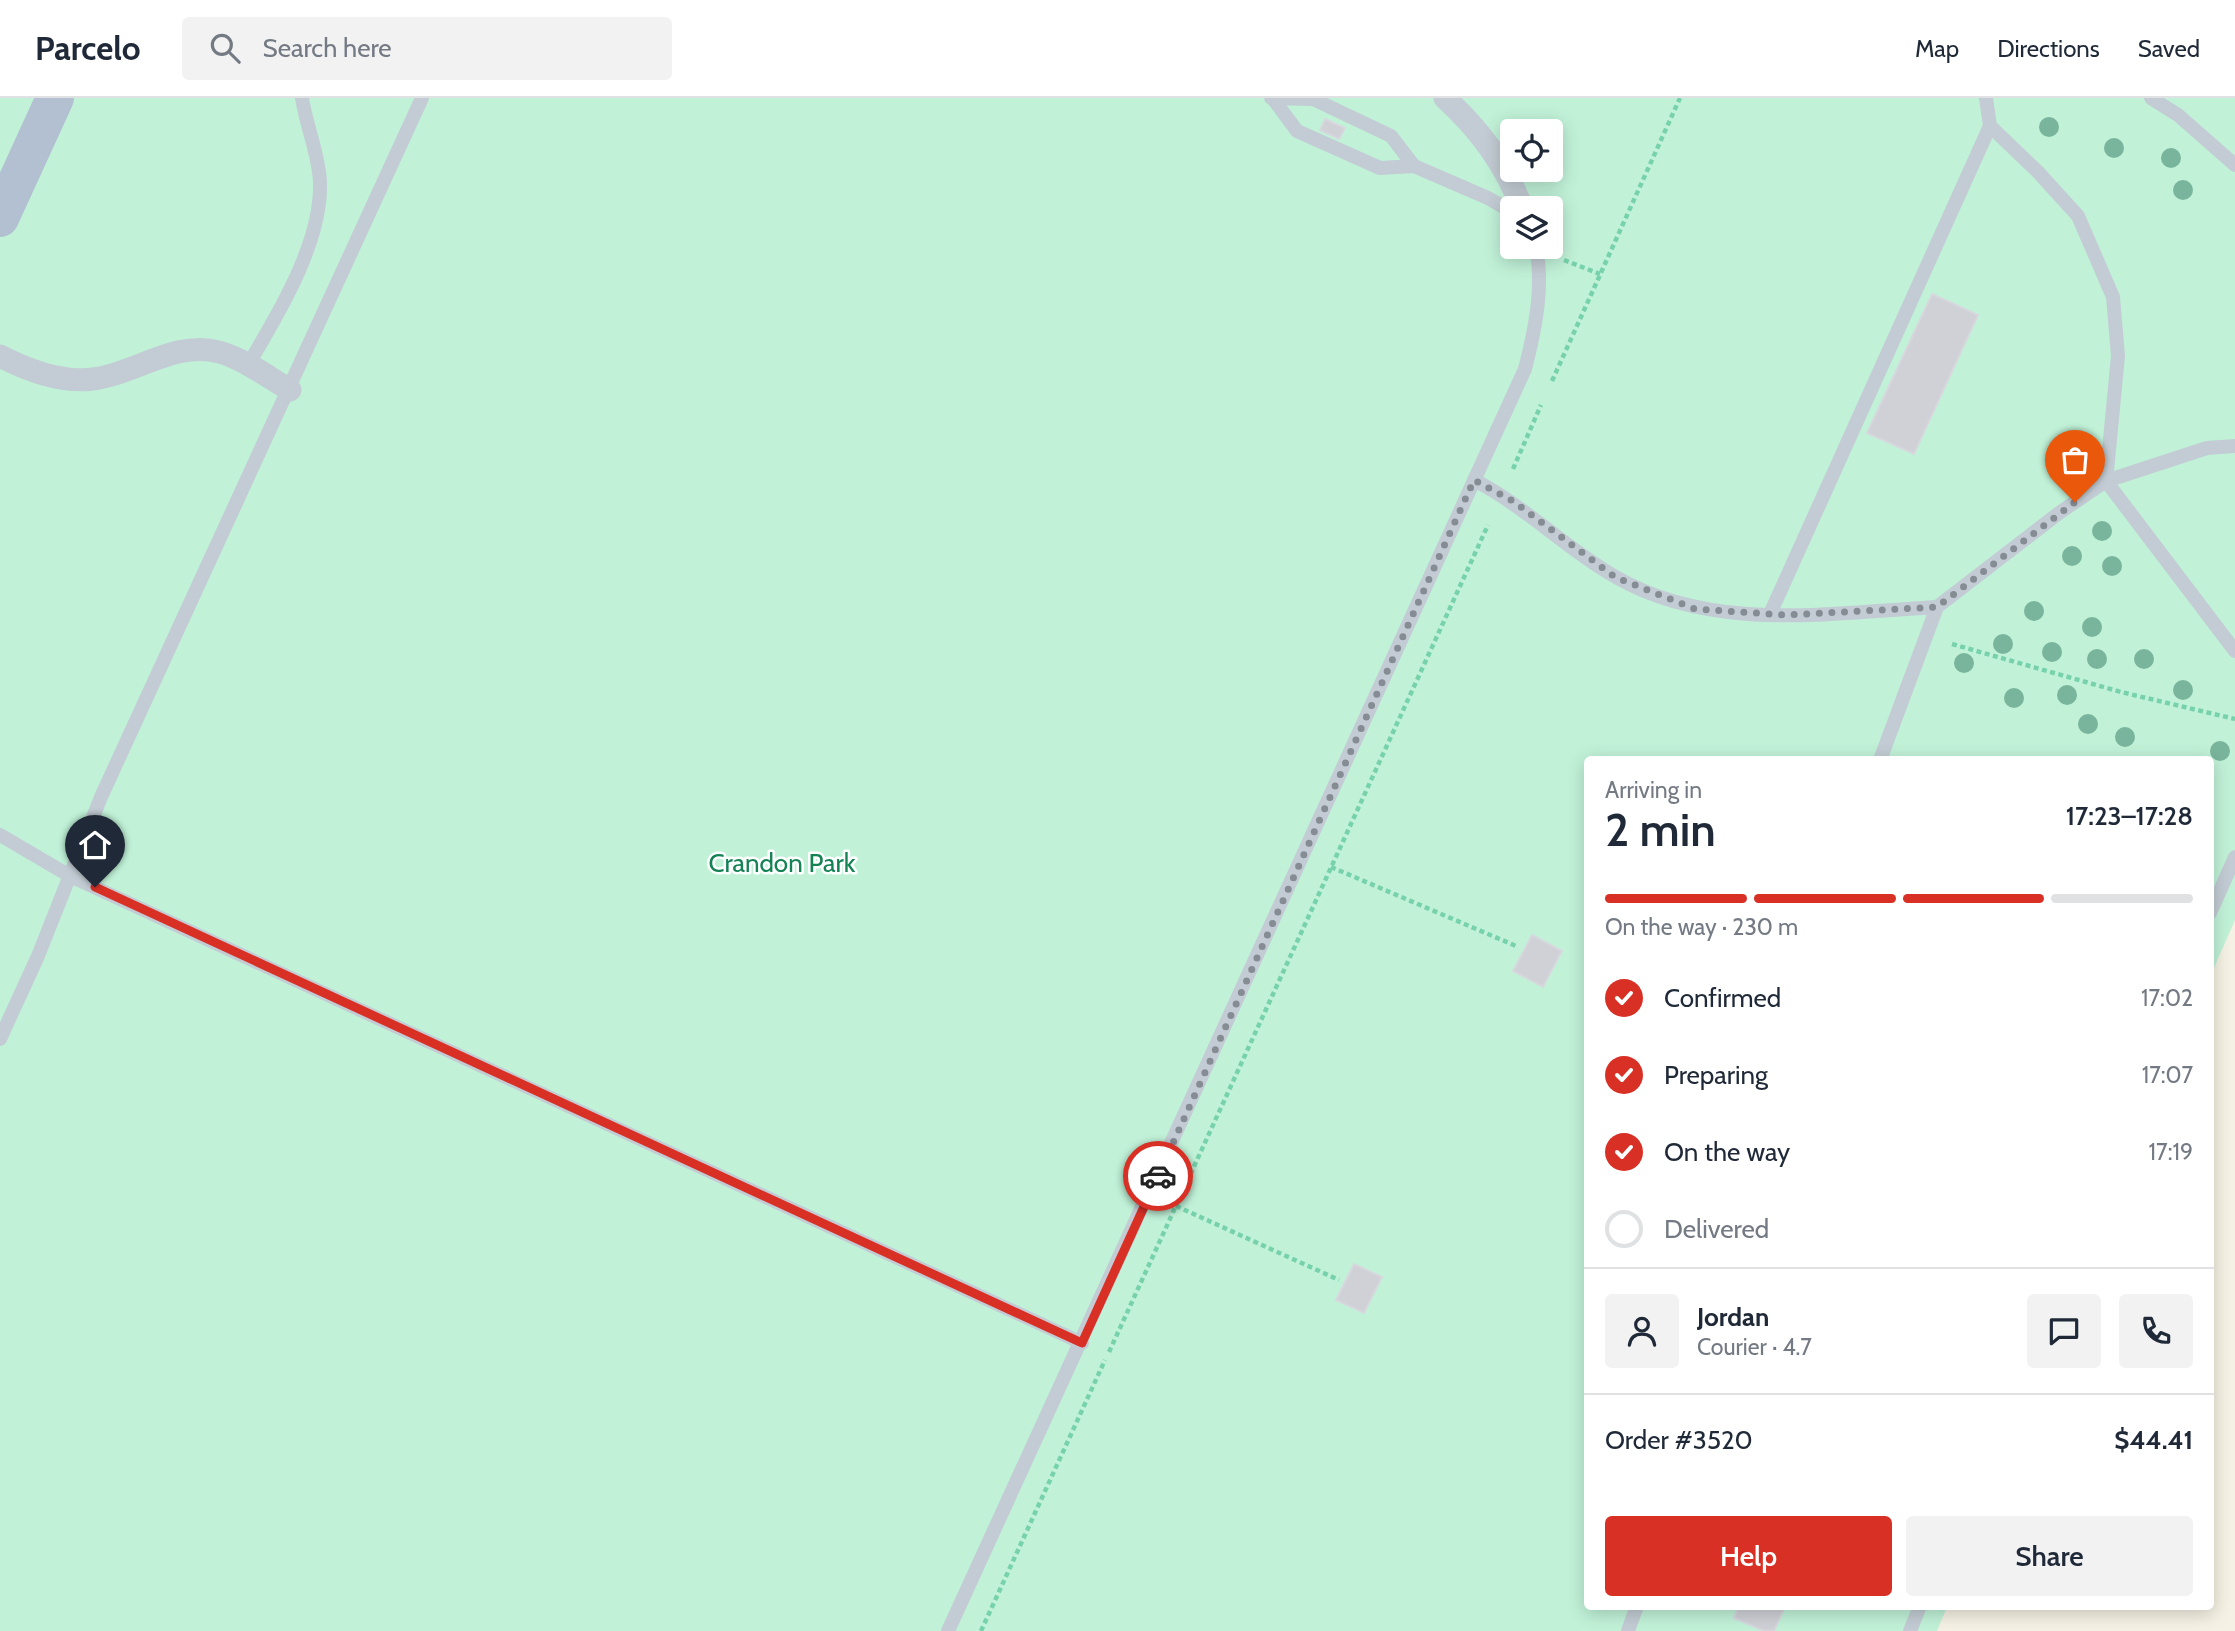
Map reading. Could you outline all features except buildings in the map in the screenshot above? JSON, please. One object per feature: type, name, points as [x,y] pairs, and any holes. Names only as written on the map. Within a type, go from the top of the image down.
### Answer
[{"type":"main road","points":[[0,218],[55,98]]},
{"type":"street","points":[[1445,98],[1474,124],[1511,178],[1518,196]]},
{"type":"street","points":[[0,356],[18,365],[60,378],[94,379],[182,352],[218,352],[248,365],[290,390]]},
{"type":"lane","points":[[248,365],[273,322],[317,222],[320,180],[302,98]]},
{"type":"lane","points":[[0,1039],[101,797],[422,98]]},
{"type":"lane","points":[[1770,614],[1990,126],[1986,98]]},
{"type":"lane","points":[[2151,98],[2178,116],[2235,165]]},
{"type":"lane","points":[[1272,99],[1313,99],[1391,136],[1414,166]]},
{"type":"lane","points":[[1272,99],[1297,131],[1380,168],[1414,166],[1500,205]]},
{"type":"lane","points":[[1990,126],[2038,172],[2078,216],[2113,297],[2118,356],[2106,481],[2235,651]]},
{"type":"lane","points":[[948,1631],[1082,1343],[1525,369],[1535,332],[1537,259]]},
{"type":"lane","points":[[1881,756],[1937,607],[2059,513],[2106,481],[2207,448],[2235,446]]},
{"type":"lane","points":[[1474,480],[1513,501],[1615,577],[1695,609],[1770,614],[1937,607]]},
{"type":"lane","points":[[0,835],[70,876],[1082,1343]]},
{"type":"lane","points":[[2214,904],[2235,858]]},
{"type":"lane","points":[[1628,1631],[1636,1610]]},
{"type":"lane","points":[[1910,1631],[1918,1610]]},
{"type":"path","points":[[1513,470],[1680,98]]},
{"type":"path","points":[[1563,259],[1600,274]]},
{"type":"path","points":[[981,1631],[1488,525]]},
{"type":"path","points":[[1926,636],[2049,673],[2235,719]]},
{"type":"path","points":[[1331,867],[1516,946]]},
{"type":"path","points":[[1176,1206],[1339,1280]]},
{"type":"green space","name":"Crandon Park","points":[[0,98],[2235,98],[2235,1631],[0,1631]]},
{"type":"sand","points":[[2235,920],[2235,1631],[1937,1631],[1946,1610],[2214,1610],[2214,968]]},
{"type":"way so far","points":[[1158,1176],[1474,480],[1513,501],[1615,577],[1695,609],[1786,615],[1937,607],[2075,502]]},
{"type":"route","points":[[95,887],[1082,1343],[1158,1176]]}]
